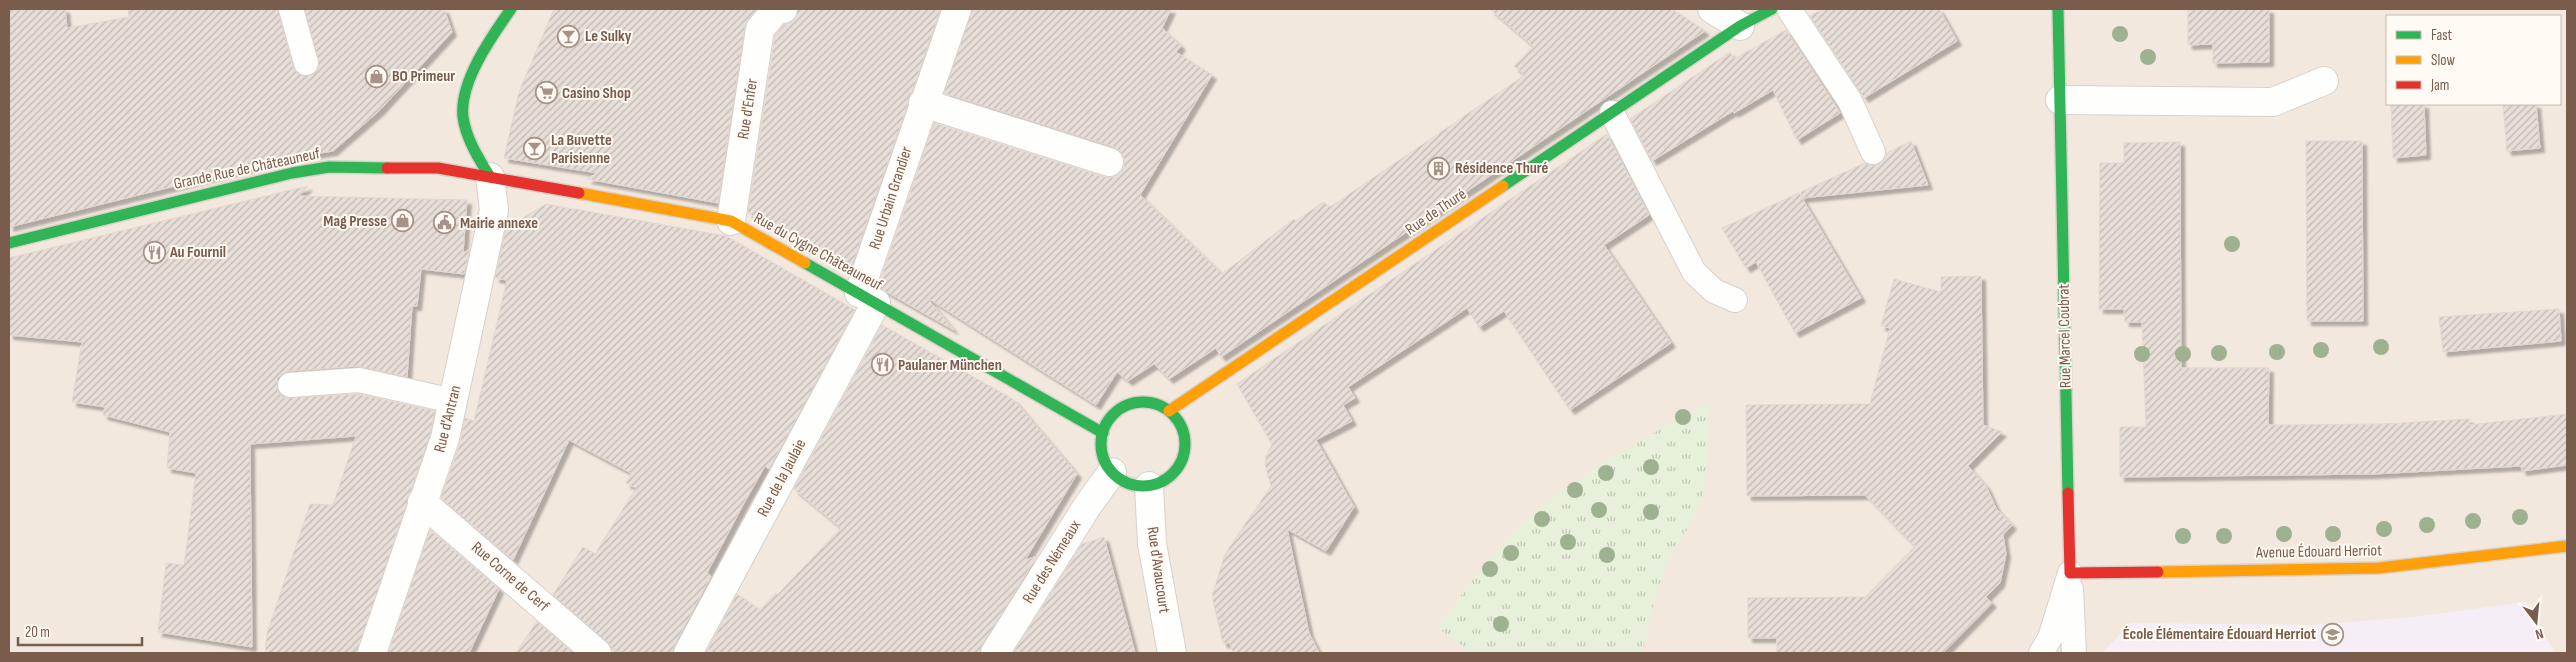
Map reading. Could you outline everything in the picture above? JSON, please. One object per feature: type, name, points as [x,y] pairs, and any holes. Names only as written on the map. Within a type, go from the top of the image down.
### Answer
[{"type":"main road","points":[[490,177],[472,146],[462,115],[467,85],[493,35],[511,9]]},
{"type":"main road","name":"Rue de Thuré","points":[[1169,411],[1740,26],[1772,9]]},
{"type":"main road","name":"Rue Marcel Coubrat","points":[[2058,9],[2070,573]]},
{"type":"main road","name":"Grande Rue de Châteauneuf","points":[[9,243],[239,185],[329,167],[438,168],[490,177]]},
{"type":"main road","name":"Rue du Cygne Châteauneuf","points":[[490,177],[731,221],[1103,433]]},
{"type":"main road","points":[[1144,402],[1157,404],[1169,411],[1179,421],[1184,434],[1185,448],[1181,461],[1174,473],[1163,481],[1149,486],[1135,485],[1123,480],[1112,472],[1104,460],[1101,447],[1103,433],[1113,416],[1130,404],[1144,402]]},
{"type":"main road","name":"Avenue Édouard Herriot","points":[[2070,573],[2379,568],[2567,546]]},
{"type":"street","name":"Rue d'Enfer","points":[[731,221],[760,29],[776,10],[783,9]]},
{"type":"street","name":"Rue Urbain Grandier","points":[[868,298],[923,103],[957,9]]},
{"type":"street","points":[[1712,9],[1740,26]]},
{"type":"street","points":[[2060,100],[2273,102],[2324,81]]},
{"type":"street","points":[[923,103],[1109,162]]},
{"type":"street","name":"Rue d'Antran","points":[[372,653],[445,438],[494,210],[490,177]]},
{"type":"street","name":"Rue de la Jaulaie","points":[[688,653],[868,298]]},
{"type":"street","name":"Rue des Némeaux","points":[[995,653],[1088,505],[1112,472]]},
{"type":"street","name":"Rue d'Avaucourt","points":[[1149,486],[1152,544],[1172,653]]},
{"type":"street","name":"Rue Corne de Cerf","points":[[422,502],[597,653]]},
{"type":"lane","points":[[291,9],[306,63]]},
{"type":"lane","points":[[1789,9],[1850,102],[1873,152]]},
{"type":"lane","points":[[1612,113],[1694,272],[1714,292],[1735,300]]},
{"type":"lane","points":[[290,385],[359,380],[453,401]]},
{"type":"lane","name":"Rue Marcel Coubrat","points":[[2041,653],[2050,638],[2070,573]]},
{"type":"lane","name":"Rue Marcel Coubrat","points":[[2070,573],[2074,653]]},
{"type":"shaded area","points":[[9,9],[2567,9],[2567,653],[9,653]]},
{"type":"shaded area","name":"École Élémentaire Édouard Herriot","points":[[2526,602],[2555,653],[2102,653],[2131,623],[2314,625],[2413,617]]},
{"type":"green space","points":[[1710,401],[1705,490],[1690,525],[1667,560],[1656,595],[1642,653],[1473,653],[1438,628],[1463,592],[1491,558],[1537,511],[1573,483],[1631,446]]},
{"type":"building","points":[[9,9],[65,9],[67,28],[129,17],[128,9],[278,9],[293,67],[297,73],[303,76],[315,73],[319,66],[305,9],[444,9],[452,32],[379,111],[333,151],[288,158],[9,227]]},
{"type":"building","points":[[554,9],[757,9],[745,27],[718,203],[587,179],[597,173],[504,158],[519,92]]},
{"type":"building","points":[[798,9],[941,9],[850,271],[748,213],[775,36],[784,25],[793,21]]},
{"type":"building","points":[[972,9],[1171,9],[1162,28],[1181,46],[1176,52],[1212,75],[1140,195],[1222,274],[1294,219],[1296,221],[1323,202],[1330,207],[1525,75],[1514,66],[1533,46],[1490,9],[1672,9],[1705,31],[1221,357],[1216,348],[1169,379],[1154,364],[1128,381],[1117,372],[1096,405],[926,297],[954,330],[878,287],[934,123],[1104,177],[1113,177],[1120,173],[1124,167],[1124,158],[1120,151],[1114,147],[944,93]]},
{"type":"building","points":[[1823,9],[1939,9],[1957,41],[1864,98],[1810,16]]},
{"type":"building","points":[[2188,9],[2269,9],[2269,62],[2213,63],[2213,44],[2188,45]]},
{"type":"building","points":[[1786,30],[1840,113],[1797,140],[1773,90],[1734,113],[1733,111],[1652,161],[1630,119],[1730,52],[1734,59]]},
{"type":"building","points":[[2391,105],[2424,105],[2426,155],[2393,158]]},
{"type":"building","points":[[2503,105],[2536,105],[2540,148],[2507,151]]},
{"type":"building","points":[[1607,134],[1649,215],[1604,245],[1671,343],[1570,410],[1504,311],[1479,327],[1467,308],[1348,387],[1355,398],[1343,405],[1352,421],[1316,440],[1354,507],[1326,551],[1287,529],[1309,633],[1319,653],[1233,653],[1230,643],[1223,643],[1212,596],[1225,554],[1271,486],[1265,465],[1266,456],[1272,444],[1237,384]]},
{"type":"building","points":[[1911,141],[1928,185],[1802,198],[1801,192],[1865,163],[1871,166],[1879,164],[1884,160],[1887,153]]},
{"type":"building","points":[[2306,141],[2362,141],[2363,321],[2307,321]]},
{"type":"building","points":[[2180,142],[2181,368],[2269,368],[2268,425],[2383,424],[2469,419],[2469,425],[2567,414],[2567,465],[2522,471],[2521,466],[2373,474],[2120,477],[2120,427],[2146,427],[2142,322],[2125,322],[2124,309],[2099,309],[2100,163],[2124,163],[2124,143]]},
{"type":"building","points":[[308,186],[299,196],[467,200],[463,253],[470,249],[464,274],[421,269],[417,306],[412,306],[407,377],[358,366],[289,371],[277,379],[278,392],[284,398],[358,394],[435,411],[430,434],[357,653],[265,653],[267,633],[310,504],[333,505],[356,436],[250,444],[252,647],[158,632],[166,563],[184,565],[196,473],[167,468],[170,432],[103,415],[105,407],[72,402],[82,342],[9,335],[9,258]]},
{"type":"building","points":[[1799,193],[1861,298],[1795,333],[1756,262],[1746,268],[1722,228]]},
{"type":"building","points":[[546,204],[726,236],[855,310],[769,469],[765,466],[744,503],[707,573],[711,576],[672,653],[619,653],[553,595],[583,547],[595,554],[636,488],[626,483],[631,473],[569,440],[513,560],[441,498],[460,443],[465,418],[474,421],[507,280],[495,278],[506,228]]},
{"type":"building","points":[[1981,276],[1983,425],[2002,432],[1968,466],[1986,486],[1996,508],[2012,525],[2003,535],[2006,554],[2000,583],[1986,597],[1992,603],[1943,653],[1777,653],[1777,638],[1748,638],[1748,598],[1865,597],[1915,546],[1865,495],[1747,496],[1746,405],[1870,404],[1890,328],[1881,326],[1894,279],[1941,292],[1941,277]]},
{"type":"building","points":[[2559,309],[2561,341],[2443,352],[2439,317]]},
{"type":"building","points":[[882,325],[1014,400],[1077,474],[1025,560],[1037,556],[982,645],[980,653],[706,653],[737,594],[760,610],[776,593],[777,595],[841,528],[794,489]]},
{"type":"building","points":[[430,530],[499,589],[469,653],[388,653]]},
{"type":"building","points":[[1104,537],[1135,653],[1013,653],[1082,544]]},
{"type":"building","points":[[537,621],[573,653],[516,653]]},
{"type":"traffic: fast","points":[[490,177],[467,133],[463,117],[463,103],[466,89],[478,60],[511,9]]},
{"type":"traffic: fast","points":[[1503,186],[1740,26],[1772,9]]},
{"type":"traffic: fast","points":[[2058,9],[2068,493]]},
{"type":"traffic: fast","points":[[9,243],[292,173],[329,167],[387,168]]},
{"type":"traffic: fast","points":[[805,263],[1103,433]]},
{"type":"traffic: fast","points":[[1143,402],[1166,409],[1178,421],[1185,444],[1178,467],[1166,479],[1143,486],[1120,479],[1108,467],[1101,444],[1108,421],[1120,409],[1143,402]]},
{"type":"traffic: slow","points":[[1169,411],[1503,186]]},
{"type":"traffic: slow","points":[[579,193],[731,221],[805,263]]},
{"type":"traffic: slow","points":[[2158,572],[2379,568],[2567,546]]},
{"type":"traffic: jam","points":[[387,168],[438,168],[579,193]]},
{"type":"traffic: jam","points":[[2068,493],[2070,573],[2158,572]]},
{"type":"place","name":"Le Sulky","points":[[569,36]]},
{"type":"place","name":"BO Primeur","points":[[376,76]]},
{"type":"place","name":"Casino Shop","points":[[546,93]]},
{"type":"place","name":"La Buvette Parisienne","points":[[535,149]]},
{"type":"place","name":"Résidence Thuré","points":[[1439,168]]},
{"type":"place","name":"Mag Presse","points":[[403,221]]},
{"type":"place","name":"Mairie annexe","points":[[444,223]]},
{"type":"place","name":"Au Fournil","points":[[154,252]]},
{"type":"place","name":"Paulaner München","points":[[882,365]]},
{"type":"place","name":"École Élémentaire Édouard Herriot","points":[[2332,634]]}]
